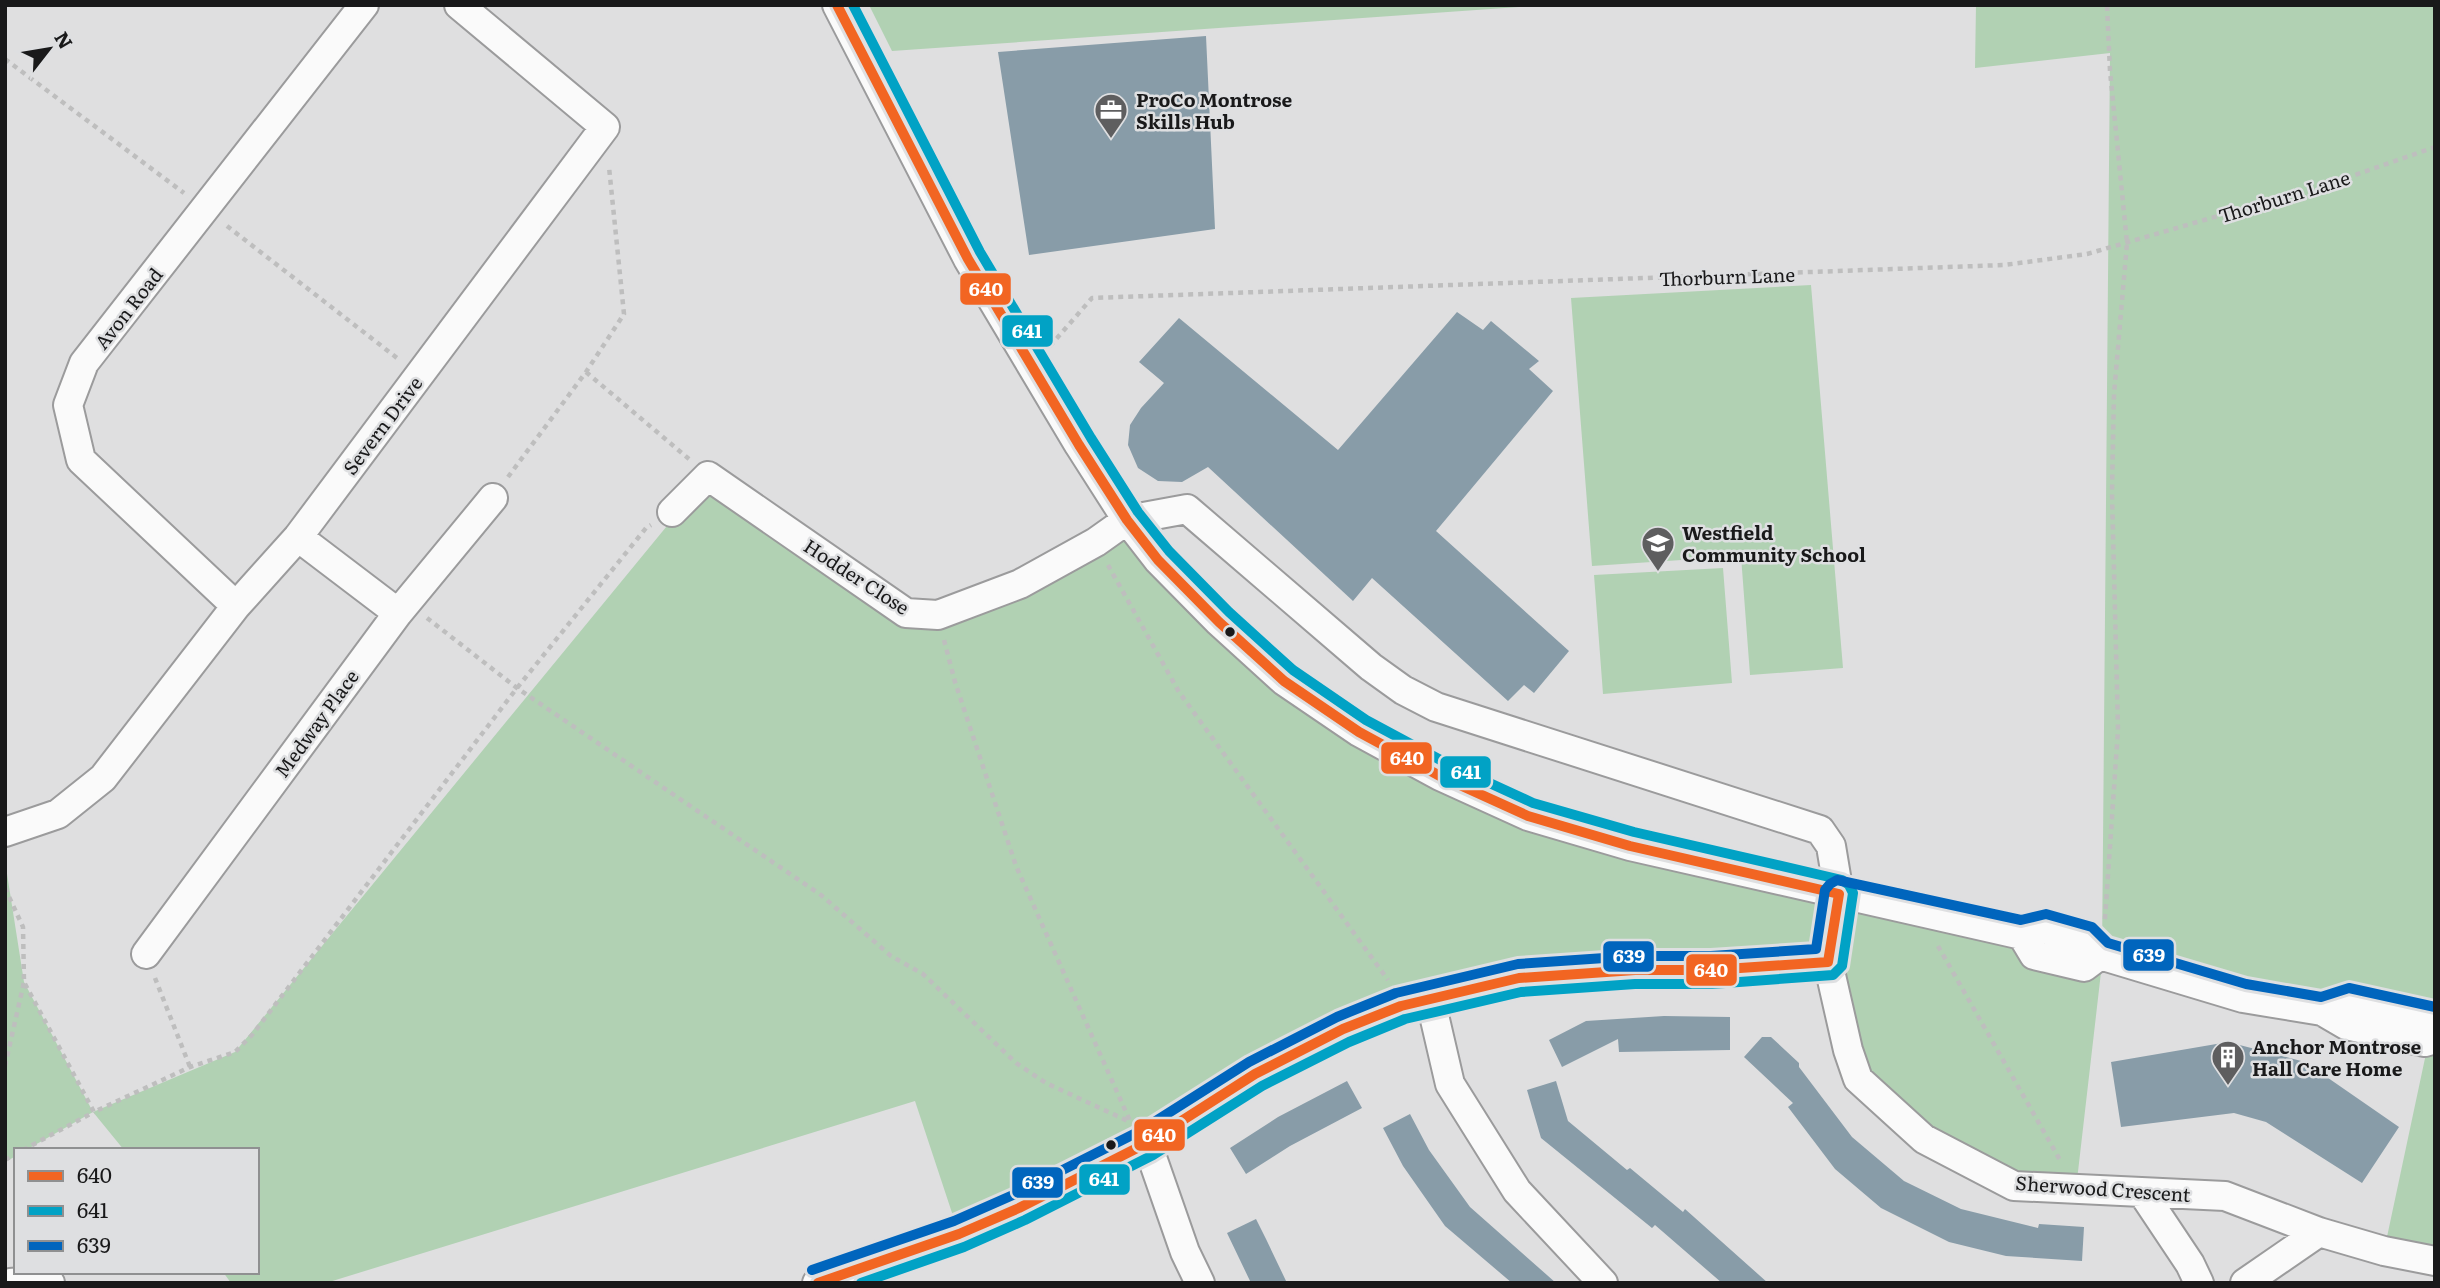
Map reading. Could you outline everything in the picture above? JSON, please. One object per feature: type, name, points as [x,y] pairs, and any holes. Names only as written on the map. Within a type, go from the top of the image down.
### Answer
[{"type":"street","name":"Avon Road","points":[[236,606],[81,460],[68,405],[84,363],[365,5]]},
{"type":"street","points":[[458,5],[605,127]]},
{"type":"street","points":[[837,5],[968,259],[1127,520],[1158,560],[1210,614],[1284,681],[1359,732],[1440,776],[1528,816],[1617,842],[2022,935],[2034,955],[2084,967],[2101,955],[2243,998],[2322,1011],[2346,1025],[2425,1042],[2435,1038]]},
{"type":"street","name":"Severn Drive","points":[[5,832],[58,814],[103,778],[236,606],[298,537],[605,127]]},
{"type":"street","points":[[672,512],[708,476]]},
{"type":"street","name":"Hodder Close","points":[[708,476],[906,613],[938,615],[1020,584],[1096,542],[1127,520]]},
{"type":"street","name":"Medway Place","points":[[146,954],[403,608],[493,498]]},
{"type":"street","name":"Sherwood Crescent","points":[[1127,520],[1187,509],[1371,667],[1403,690],[1436,707],[1820,830],[1831,846],[1839,894],[1828,962],[1848,1050],[1858,1079],[1924,1139],[2014,1186],[2225,1196],[2319,1232],[2384,1251],[2435,1261]]},
{"type":"street","points":[[298,537],[403,608]]},
{"type":"street","points":[[817,1283],[892,1271],[958,1234],[1019,1208],[1147,1143],[1255,1074],[1343,1029],[1401,1006],[1520,978],[1828,962]]},
{"type":"street","points":[[1430,998],[1450,1084],[1517,1191],[1603,1283]]},
{"type":"street","points":[[2322,1011],[2348,1002],[2426,1018],[2435,1024]]},
{"type":"street","points":[[1147,1143],[1185,1252],[1200,1283]]},
{"type":"street","points":[[2141,1192],[2190,1264],[2199,1283]]},
{"type":"street","points":[[2245,1283],[2319,1232]]},
{"type":"street","points":[[10,1283],[47,1280],[50,1283]]},
{"type":"path","points":[[2101,955],[2118,730],[2112,492],[2113,394],[2127,243],[2110,71],[2107,5]]},
{"type":"path","points":[[5,59],[206,209],[419,375]]},
{"type":"path","points":[[493,498],[586,372],[624,314],[605,127]]},
{"type":"path","name":"Thorburn Lane","points":[[1032,367],[1092,298],[2004,265],[2087,254],[2332,183],[2435,147]]},
{"type":"path","points":[[586,372],[708,476]]},
{"type":"path","points":[[27,1148],[93,1112],[190,1066],[235,1052],[252,1035],[517,688],[646,528],[672,512]]},
{"type":"path","points":[[1096,542],[1179,692],[1387,978],[1401,1006]]},
{"type":"path","points":[[403,608],[821,895],[891,956],[923,974],[1016,1063],[1046,1083],[1131,1122],[1016,866],[955,682],[938,615]]},
{"type":"path","points":[[5,888],[23,927],[24,982],[5,1066]]},
{"type":"path","points":[[1940,917],[1937,943],[2076,1189]]},
{"type":"path","points":[[146,954],[190,1066]]},
{"type":"path","points":[[24,982],[93,1112]]},
{"type":"green space","points":[[869,5],[1547,5],[892,51]]},
{"type":"green space","points":[[1976,5],[2435,5],[2435,1256],[2384,1251],[2431,1030],[2103,955],[2076,1189],[1954,1154],[1848,1050],[1839,898],[1828,962],[1635,970],[1343,1029],[959,1234],[915,1101],[326,1283],[231,1283],[224,1274],[259,1274],[259,1148],[122,1148],[93,1112],[235,1052],[708,476],[918,614],[1127,520],[1284,681],[1528,816],[2102,955],[2110,53],[1975,68]]},
{"type":"green space","points":[[1811,285],[1843,668],[1750,675],[1741,556],[1592,566],[1571,298]]},
{"type":"green space","points":[[1723,568],[1732,683],[1603,694],[1594,575]]},
{"type":"green space","points":[[5,861],[24,982],[93,1112],[30,1148],[14,1148],[14,1157],[5,1162]]},
{"type":"building","name":"ProCo Montrose Skills Hub","points":[[1206,36],[1215,229],[1029,255],[998,52]]},
{"type":"building","points":[[1457,312],[1483,330],[1491,321],[1539,361],[1529,369],[1553,391],[1436,531],[1569,651],[1534,693],[1524,685],[1508,701],[1372,578],[1353,601],[1208,467],[1182,482],[1158,481],[1138,468],[1128,445],[1130,425],[1141,408],[1164,383],[1139,362],[1179,318],[1338,450]]},
{"type":"building","points":[[1664,1016],[1730,1017],[1730,1050],[1619,1052],[1618,1039],[1562,1067],[1549,1040],[1586,1021]]},
{"type":"building","points":[[1762,1037],[1771,1037],[1799,1063],[1799,1067],[1852,1137],[1904,1181],[1961,1209],[2038,1228],[2039,1224],[2084,1227],[2082,1261],[2006,1256],[1949,1242],[1881,1208],[1835,1169],[1788,1107],[1793,1103],[1744,1057]]},
{"type":"building","name":"Anchor Montrose Hall Care Home","points":[[2228,1042],[2305,1062],[2399,1127],[2362,1183],[2266,1122],[2234,1113],[2121,1127],[2111,1062]]},
{"type":"building","points":[[1347,1081],[1362,1108],[1290,1146],[1246,1174],[1230,1148],[1278,1117]]},
{"type":"building","points":[[1556,1081],[1568,1121],[1627,1170],[1630,1168],[1683,1212],[1685,1209],[1768,1283],[1722,1283],[1655,1225],[1652,1228],[1541,1138],[1527,1090]]},
{"type":"building","points":[[1410,1114],[1429,1150],[1470,1207],[1556,1283],[1512,1283],[1445,1226],[1403,1166],[1383,1128]]},
{"type":"building","points":[[1256,1219],[1287,1283],[1251,1283],[1227,1233]]},
{"type":"transit line","name":"640","points":[[818,1283],[959,1234],[1019,1208],[1147,1143],[1255,1074],[1343,1029],[1401,1006],[1519,978],[1828,962],[1839,894],[1630,846],[1528,816],[1440,776],[1359,732],[1284,681],[1219,622],[1158,560],[1127,520],[968,259],[837,5]]},
{"type":"transit line","name":"641","points":[[853,5],[980,252],[1138,512],[1169,551],[1229,612],[1293,670],[1366,720],[1446,763],[1533,803],[1634,832],[1842,880],[1849,885],[1853,893],[1842,966],[1833,975],[1712,984],[1635,984],[1521,992],[1405,1019],[1349,1042],[1262,1086],[1153,1155],[1025,1220],[964,1247],[861,1283]]},
{"type":"transit line","name":"639","points":[[812,1270],[954,1221],[1013,1195],[1140,1131],[1249,1062],[1337,1017],[1396,993],[1518,964],[1634,956],[1711,956],[1816,949],[1825,890],[1837,880],[2021,920],[2046,914],[2092,927],[2108,943],[2246,984],[2321,997],[2349,988],[2435,1007]]},
{"type":"place","name":"ProCo Montrose Skills Hub","points":[[1111,140]]},
{"type":"place","name":"Westfield Community School","points":[[1658,573]]},
{"type":"place","name":"Anchor Montrose Hall Care Home","points":[[2228,1087]]}]
